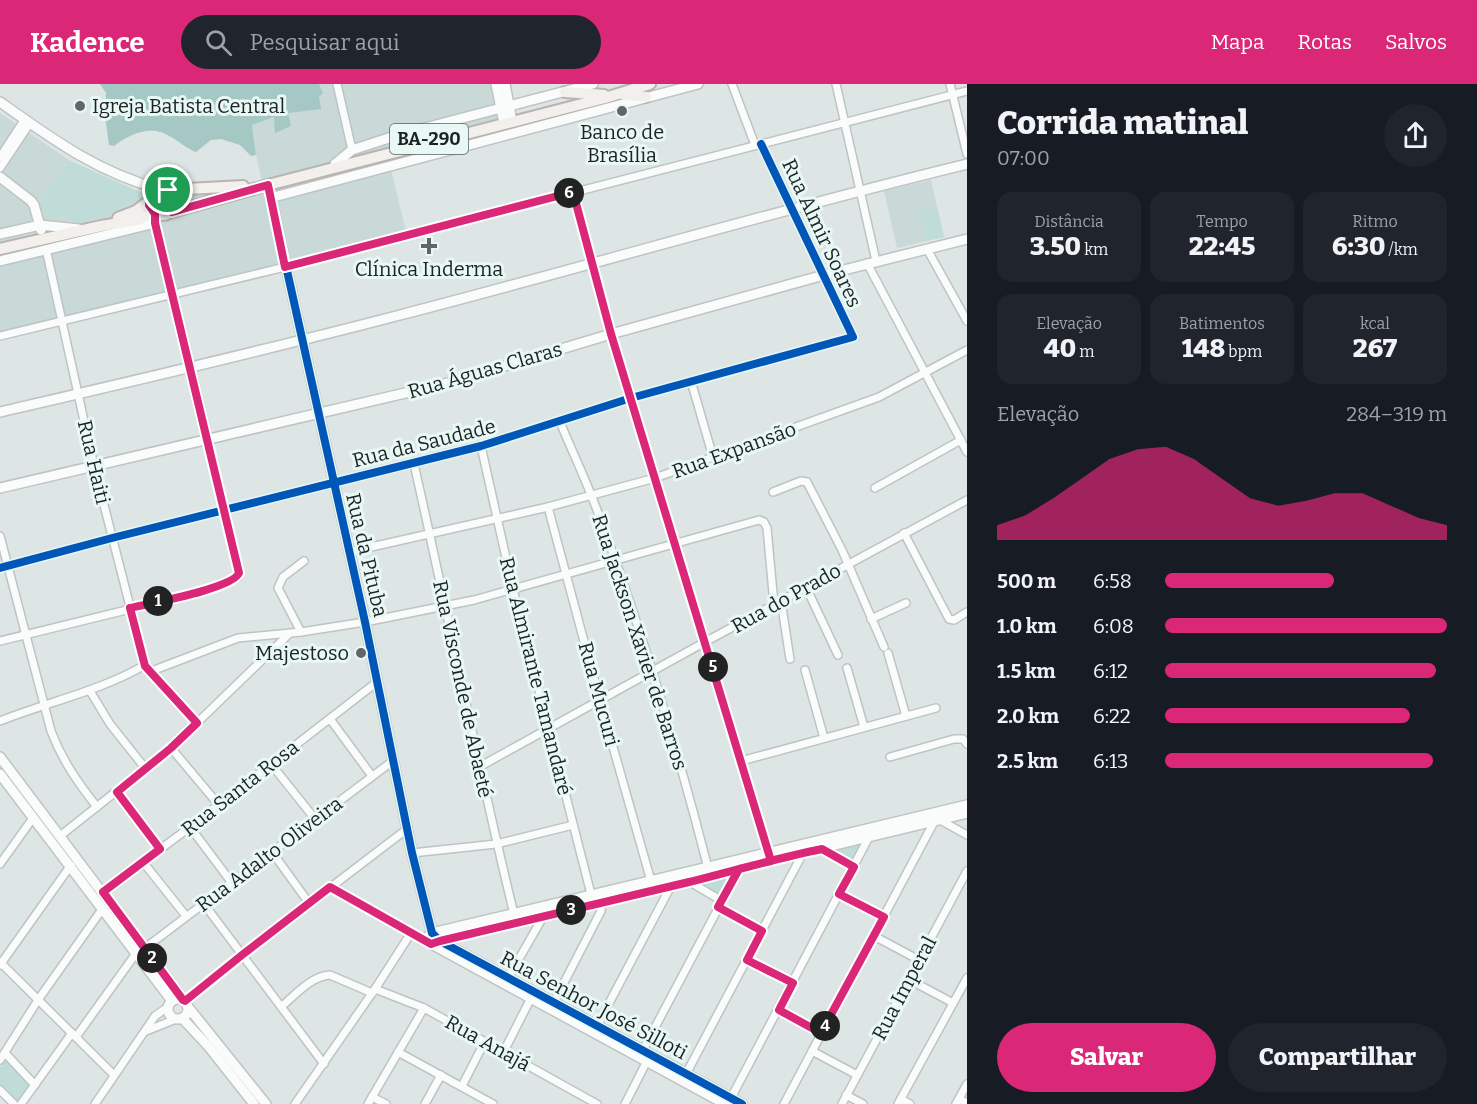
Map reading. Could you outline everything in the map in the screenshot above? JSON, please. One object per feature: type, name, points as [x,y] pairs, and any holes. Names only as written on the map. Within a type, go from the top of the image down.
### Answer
[{"type":"main road","name":"BA-290","points":[[164,189],[246,186],[605,98],[650,84]]},
{"type":"main road","points":[[565,92],[604,94]]},
{"type":"main road","points":[[618,93],[646,97]]},
{"type":"main road","name":"BA-290","points":[[172,212],[604,94],[618,93]]},
{"type":"main road","points":[[508,121],[512,134]]},
{"type":"main road","points":[[428,143],[455,148]]},
{"type":"main road","points":[[0,249],[45,244],[84,230],[161,216],[172,212],[176,202],[175,197],[164,189],[152,193],[148,201],[136,211],[101,226]]},
{"type":"main road","points":[[148,201],[155,216]]},
{"type":"street","points":[[337,84],[352,150]]},
{"type":"street","points":[[496,84],[508,121]]},
{"type":"street","points":[[505,84],[505,107]]},
{"type":"street","points":[[335,164],[352,150],[398,135],[593,84]]},
{"type":"street","points":[[270,198],[698,84]]},
{"type":"street","name":"Rua Almir Soares","points":[[732,84],[758,144],[793,208],[853,337]]},
{"type":"street","points":[[836,84],[860,190],[872,262],[924,374],[967,452]]},
{"type":"street","points":[[950,84],[967,154]]},
{"type":"street","points":[[0,336],[285,267],[967,91]]},
{"type":"street","points":[[0,102],[62,146],[107,170],[138,183],[164,189]]},
{"type":"street","points":[[0,157],[27,121]]},
{"type":"street","points":[[0,168],[27,121]]},
{"type":"street","points":[[0,412],[302,340],[860,190],[967,165]]},
{"type":"street","points":[[0,177],[34,205],[45,244]]},
{"type":"street","name":"Rua da Pituba","points":[[268,185],[365,622],[432,940]]},
{"type":"street","points":[[573,192],[611,334],[770,857]]},
{"type":"street","points":[[0,261],[45,244],[66,245],[155,216],[239,572],[238,577],[208,590],[0,641]]},
{"type":"street","points":[[0,234],[40,225],[84,230]]},
{"type":"street","points":[[66,245],[84,230]]},
{"type":"street","name":"Rua Águas Claras","points":[[0,488],[448,382],[824,275],[967,239]]},
{"type":"street","name":"Rua Haiti","points":[[45,244],[94,466],[147,669]]},
{"type":"street","points":[[927,249],[967,321]]},
{"type":"street","name":"Rua da Saudade","points":[[4,567],[481,446],[631,398],[853,337]]},
{"type":"street","name":"Rua Expansão","points":[[349,552],[548,507],[655,478],[879,397],[967,350]]},
{"type":"street","points":[[692,381],[713,457]]},
{"type":"street","name":"Rua Jackson Xavier de Barros","points":[[560,422],[592,496],[616,560],[684,776],[708,868]]},
{"type":"street","points":[[875,488],[961,440]]},
{"type":"street","name":"Rua Almirante Tamandaré","points":[[481,446],[513,589],[573,825],[598,899]]},
{"type":"street","name":"Rua Visconde de Abaeté","points":[[414,464],[496,844],[514,914]]},
{"type":"street","points":[[773,492],[801,481],[807,482],[848,564],[886,650],[906,716]]},
{"type":"street","name":"Rua do Prado","points":[[479,767],[967,500]]},
{"type":"street","name":"Rua Mucuri","points":[[548,507],[651,881]]},
{"type":"street","points":[[0,721],[43,704],[90,691],[238,638],[289,634],[446,606],[567,575],[759,520],[764,522],[767,528],[778,603],[790,659]]},
{"type":"street","points":[[904,533],[949,619],[954,620],[967,612]]},
{"type":"street","points":[[0,536],[4,567],[43,704],[64,761],[76,781],[97,807]]},
{"type":"street","points":[[301,632],[278,588],[283,577],[304,561]]},
{"type":"street","points":[[806,587],[838,655]]},
{"type":"street","points":[[872,620],[906,603]]},
{"type":"street","points":[[60,836],[171,748],[289,634]]},
{"type":"street","points":[[848,668],[864,727]]},
{"type":"street","points":[[147,669],[197,723]]},
{"type":"street","points":[[805,670],[824,738]]},
{"type":"street","name":"Rua Santa Rosa","points":[[103,892],[377,682]]},
{"type":"street","points":[[90,691],[110,724],[145,768]]},
{"type":"street","points":[[741,761],[936,708]]},
{"type":"street","points":[[330,718],[372,776]]},
{"type":"street","points":[[890,757],[954,739],[963,739],[967,744]]},
{"type":"street","points":[[171,748],[218,804]]},
{"type":"street","points":[[0,758],[103,892],[141,950],[170,1004],[169,1015],[179,1019],[209,1047],[254,1104]]},
{"type":"street","name":"Rua Adalto Oliveira","points":[[21,1104],[141,950],[394,760]]},
{"type":"street","points":[[271,764],[315,819]]},
{"type":"street","points":[[0,774],[103,908],[186,1003],[266,1104]]},
{"type":"street","points":[[117,792],[160,849]]},
{"type":"street","points":[[432,940],[514,914],[690,882],[739,869],[770,857],[967,805]]},
{"type":"street","points":[[330,887],[411,933],[432,940],[543,917],[651,881],[708,868],[822,849],[967,813]]},
{"type":"street","points":[[0,864],[33,818]]},
{"type":"street","points":[[937,821],[967,835]]},
{"type":"street","points":[[784,1104],[937,821]]},
{"type":"street","points":[[412,853],[496,844],[573,825]]},
{"type":"street","points":[[190,827],[232,883]]},
{"type":"street","points":[[146,1031],[186,1016],[186,1003],[242,955],[407,829]]},
{"type":"street","points":[[728,1101],[779,1010],[869,837]]},
{"type":"street","points":[[822,849],[854,867]]},
{"type":"street","points":[[272,852],[309,903]]},
{"type":"street","points":[[684,1077],[803,853]]},
{"type":"street","points":[[143,862],[186,916]]},
{"type":"street","points":[[71,865],[0,964],[114,1075]]},
{"type":"street","points":[[643,1050],[739,869]]},
{"type":"street","name":"Rua Imperal","points":[[842,1104],[967,872]]},
{"type":"street","points":[[690,882],[762,931]]},
{"type":"street","points":[[597,1026],[671,886]]},
{"type":"street","points":[[839,894],[884,917]]},
{"type":"street","points":[[554,1002],[601,911],[598,899]]},
{"type":"street","points":[[204,904],[324,1064]]},
{"type":"street","points":[[35,1085],[2,1056],[38,1000],[103,908]]},
{"type":"street","points":[[508,978],[543,917]]},
{"type":"street","points":[[296,1104],[411,933]]},
{"type":"street","points":[[874,936],[919,960]]},
{"type":"street","name":"Rua Senhor José Silloti","points":[[432,940],[643,1050],[684,1077],[728,1101],[742,1104]]},
{"type":"street","name":"Rua Senhor José Silloti","points":[[432,940],[646,1061],[684,1077]]},
{"type":"street","points":[[747,960],[793,983]]},
{"type":"street","name":"Rua Anajá","points":[[281,1007],[307,985],[323,975],[330,975],[424,1008],[597,1104]]},
{"type":"street","points":[[910,1104],[900,1102],[953,1003],[965,987],[967,978]]},
{"type":"street","points":[[908,979],[953,1003]]},
{"type":"street","points":[[503,1053],[531,998]]},
{"type":"street","points":[[95,1104],[155,1016],[177,999],[186,1003]]},
{"type":"street","points":[[368,1104],[424,1008]]},
{"type":"street","points":[[779,1010],[821,1033]]},
{"type":"street","points":[[462,1086],[484,1042]]},
{"type":"street","points":[[812,1051],[857,1075]]},
{"type":"street","points":[[398,1052],[493,1104]]},
{"type":"street","points":[[625,1104],[646,1061]]},
{"type":"street","points":[[425,1104],[441,1075]]},
{"type":"street","points":[[967,1084],[957,1102],[967,1103]]},
{"type":"street","points":[[0,1090],[14,1104]]},
{"type":"street","points":[[846,1095],[863,1104]]},
{"type":"street","points":[[372,1096],[386,1104]]},
{"type":"shaded area","points":[[100,84],[319,84],[323,93],[319,97],[321,109],[288,113],[291,126],[275,133],[274,117],[252,125],[256,155],[251,156],[240,145],[221,139],[211,140],[196,152],[164,133],[156,131],[134,134],[114,146],[109,145],[105,116],[106,93]]},
{"type":"shaded area","points":[[319,84],[500,84],[508,121],[388,157],[408,239],[282,265],[0,336],[0,113],[69,160],[42,196],[59,215],[73,223],[141,201],[142,193],[264,192],[252,125],[275,117],[275,133],[288,113],[323,93]]},
{"type":"shaded area","points":[[69,160],[142,193],[141,200],[134,208],[80,223],[73,223],[59,215],[49,218],[41,207],[42,196]]},
{"type":"shaded area","points":[[931,180],[944,237],[897,248],[884,191]]},
{"type":"shaded area","points":[[162,190],[170,194],[174,202],[170,210],[162,214],[154,210],[150,202],[154,194]]},
{"type":"shaded area","points":[[233,190],[177,208],[178,201],[174,192]]},
{"type":"shaded area","points":[[937,207],[944,237],[926,241],[919,211]]},
{"type":"shaded area","points":[[863,843],[853,863],[833,850]]},
{"type":"shaded area","points":[[733,874],[720,896],[699,883]]},
{"type":"shaded area","points":[[6,1060],[30,1084],[16,1102],[0,1086],[0,1067]]},
{"type":"cycle path","points":[[0,568],[481,446],[631,398],[853,337],[761,144]]},
{"type":"cycle path","points":[[268,185],[365,622],[412,853],[432,933],[440,941],[742,1104]]},
{"type":"place","name":"Igreja Batista Central","points":[[80,106]]},
{"type":"place","name":"Banco de Brasília","points":[[622,111]]},
{"type":"place","name":"Clínica Inderma","points":[[429,246]]},
{"type":"place","name":"Majestoso","points":[[361,653]]},
{"type":"route","points":[[168,190],[155,190],[148,201],[155,214],[155,223],[239,573],[238,577],[208,590],[130,608],[145,666],[197,723],[171,748],[117,792],[160,849],[103,892],[183,1000],[185,1001],[330,887],[431,944],[690,882],[739,869],[822,849],[854,867],[839,894],[884,917],[821,1033],[779,1010],[793,983],[747,960],[762,931],[718,907],[739,869],[771,861],[611,334],[573,192],[285,267],[268,185],[172,212],[176,202],[175,197],[168,190]]}]
